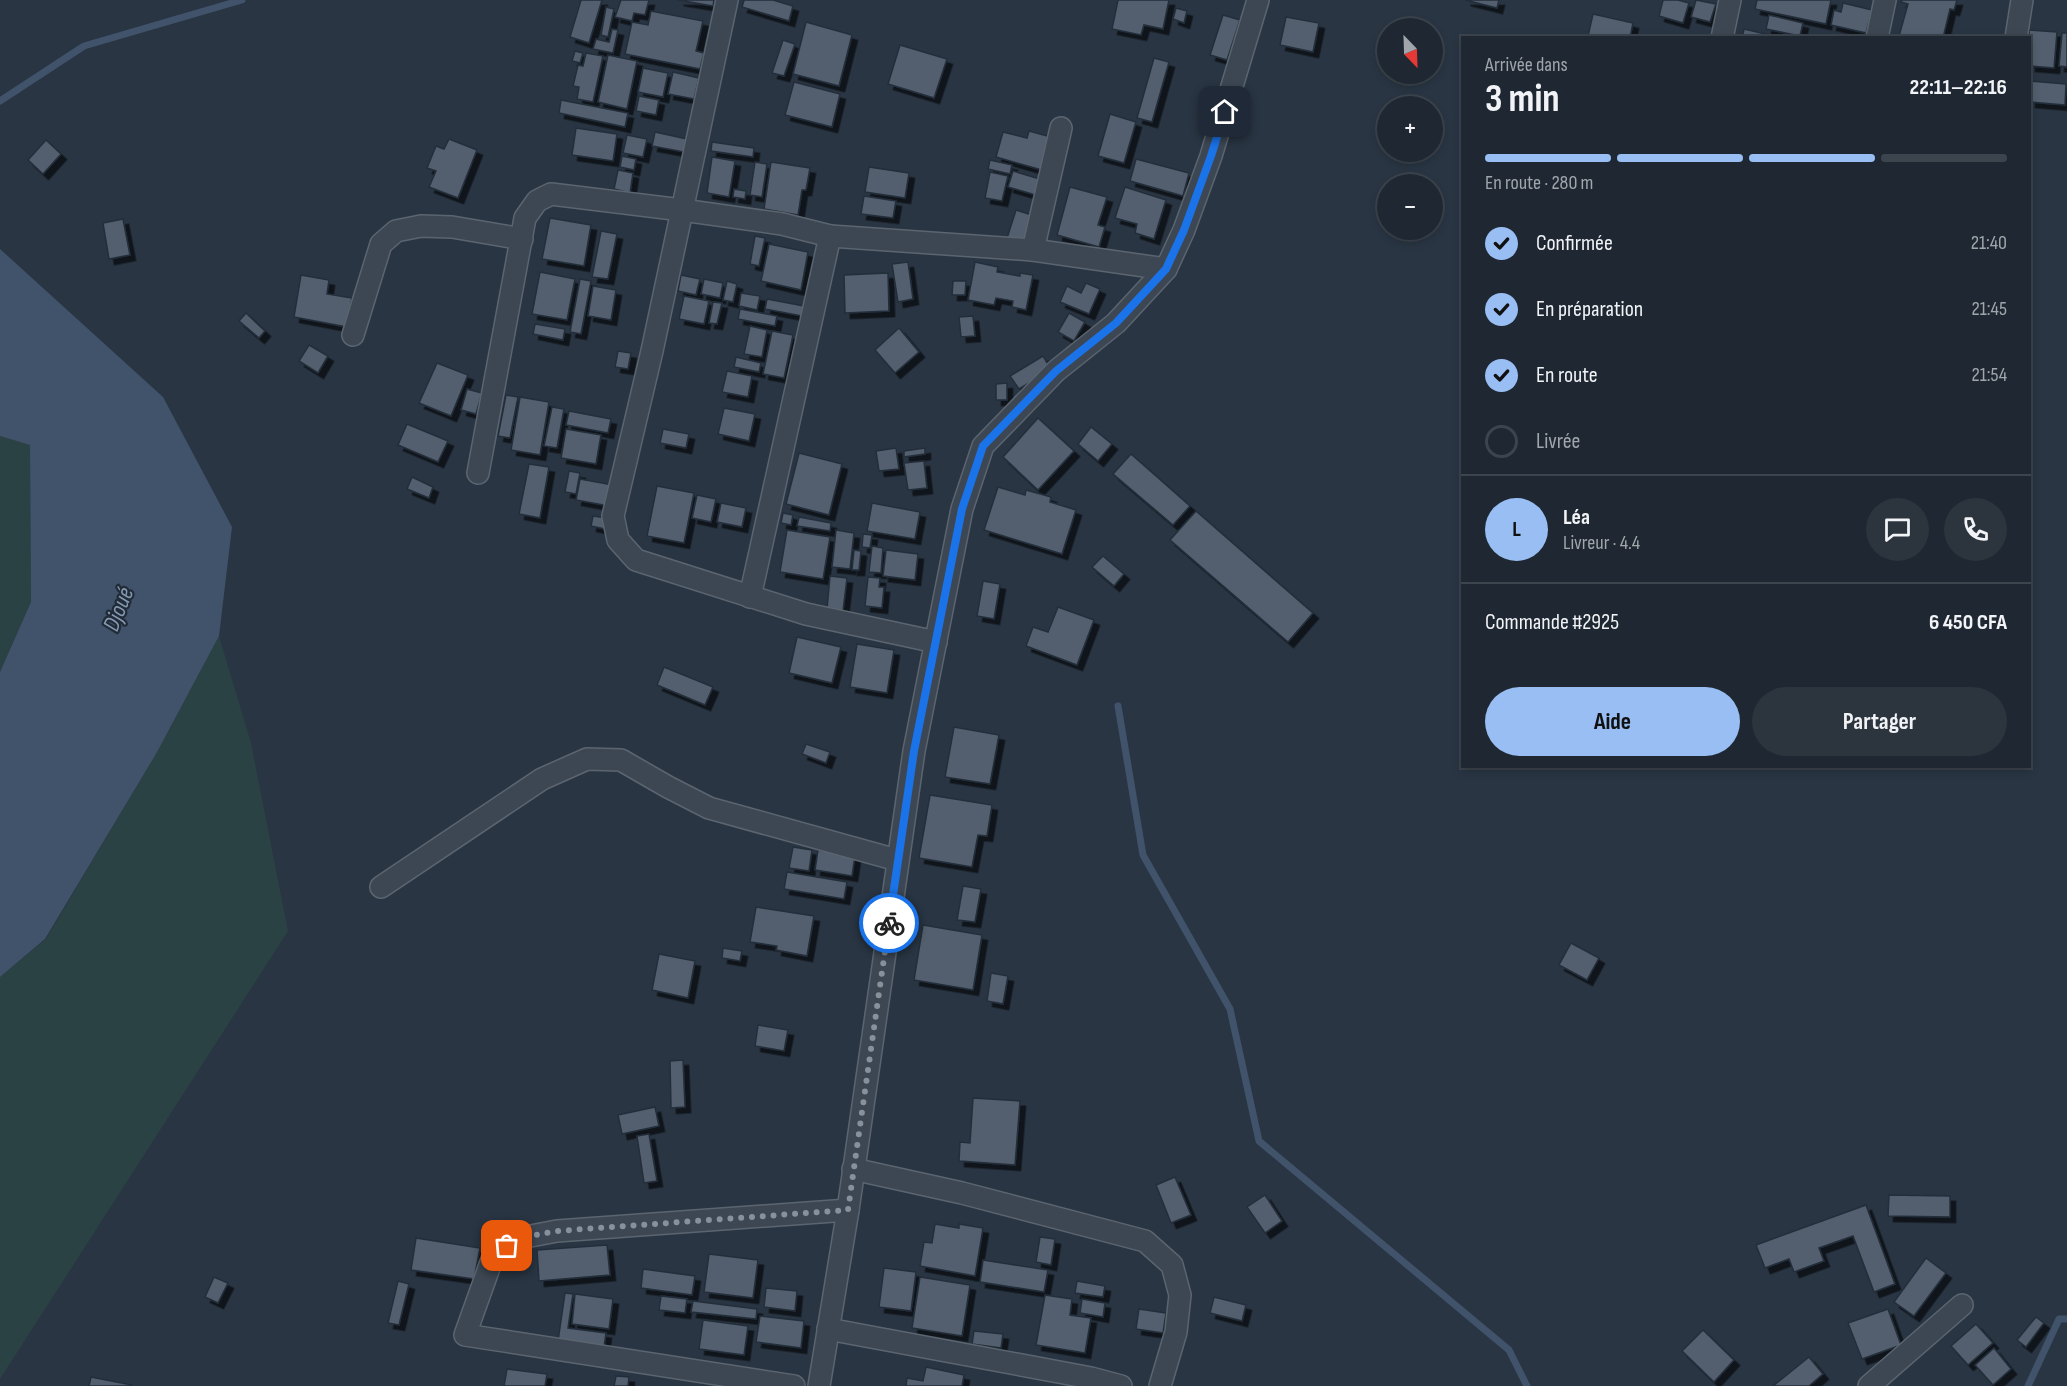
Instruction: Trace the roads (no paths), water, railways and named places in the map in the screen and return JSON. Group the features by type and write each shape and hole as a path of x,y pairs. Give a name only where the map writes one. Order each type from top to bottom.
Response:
{"street":[{"path":"727,0 652,351 613,516 618,540 636,560 750,597 807,614 936,642"},
{"path":"819,1386 848,1210 914,751 962,509 983,446 1056,371 1116,323 1166,269 1184,230 1211,156 1258,0"},
{"path":"1722,36 1730,0"},
{"path":"1877,36 1885,0"},
{"path":"2016,36 2022,0"},
{"path":"1033,250 1061,128"},
{"path":"478,473 525,218 537,201 551,194 782,224 831,236 1033,250 1166,269"},
{"path":"353,335 381,244 396,231 421,225 452,227 522,239"},
{"path":"750,597 831,236"},
{"path":"381,887 542,779 587,759 621,760 709,808 897,860"},
{"path":"853,1169 962,1192 1145,1241 1172,1265 1180,1295 1176,1332 1160,1386"},
{"path":"794,1386 465,1335 494,1254 520,1238 557,1231 848,1210"},
{"path":"1869,1386 1962,1305"},
{"path":"828,1329 1121,1386"}],"water":[{"name":"Djoué","path":"0,249 163,397 232,527 219,636 156,754 45,939 0,977 0,672 31,602 30,445 0,436"}],"waterway":[{"path":"0,101 84,46 242,0"},
{"path":"1118,706 1143,855 1230,1009 1259,1141 1509,1350 1527,1386"},
{"path":"2028,1386 2059,1319 2067,1319"}]}
